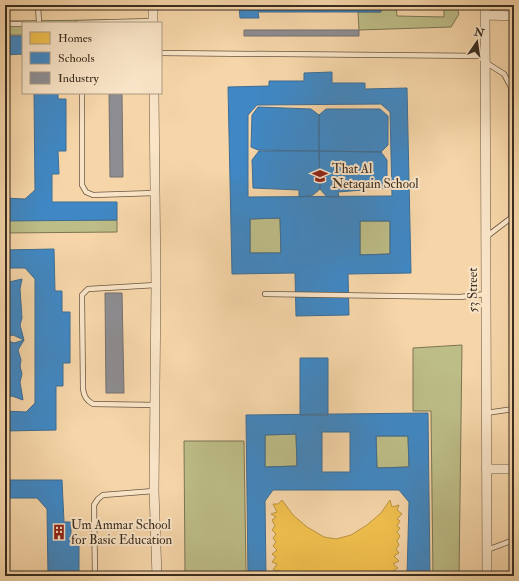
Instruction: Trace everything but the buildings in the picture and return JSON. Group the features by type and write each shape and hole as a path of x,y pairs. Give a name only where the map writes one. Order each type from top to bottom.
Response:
{"street":[{"path":"153,5 153,22"},
{"name":"53 Street","path":"485,5 487,576"},
{"path":"485,15 514,16"},
{"path":"154,94 156,406 154,491 157,576"},
{"path":"486,469 514,468"}],"lane":[{"path":"6,5 5,24 22,24"},
{"path":"38,5 39,22"},
{"path":"162,53 485,59 504,74 511,87 513,409 486,413"},
{"path":"82,94 82,185 86,192 92,195 155,193"},
{"path":"486,237 511,218"},
{"path":"156,285 88,289 82,295 83,389 87,400 93,404 156,406"},
{"path":"265,294 460,297 486,294"},
{"path":"95,576 94,505 98,499 103,495 154,491"},
{"path":"486,550 511,541 514,538"}],"green space":[{"path":"381,5 396,5 397,16 444,17 444,5 456,5 459,14 451,27 359,30 358,12 381,12"},
{"path":"107,20 107,22 22,22 22,35 5,35 5,21"},
{"path":"280,218 281,253 250,253 250,219"},
{"path":"5,220 117,220 117,232 5,233"},
{"path":"360,221 390,221 390,254 360,255"},
{"path":"462,345 459,576 433,576 431,411 413,411 413,348"},
{"path":"296,434 297,466 265,467 265,435"},
{"path":"376,436 408,436 409,467 377,468"},
{"path":"184,441 244,441 246,572 185,572"}],"place":[{"name":"That Al Netaqain School","path":"320,176"},
{"name":"Um Ammar School for Basic Education","path":"59,532"}]}
